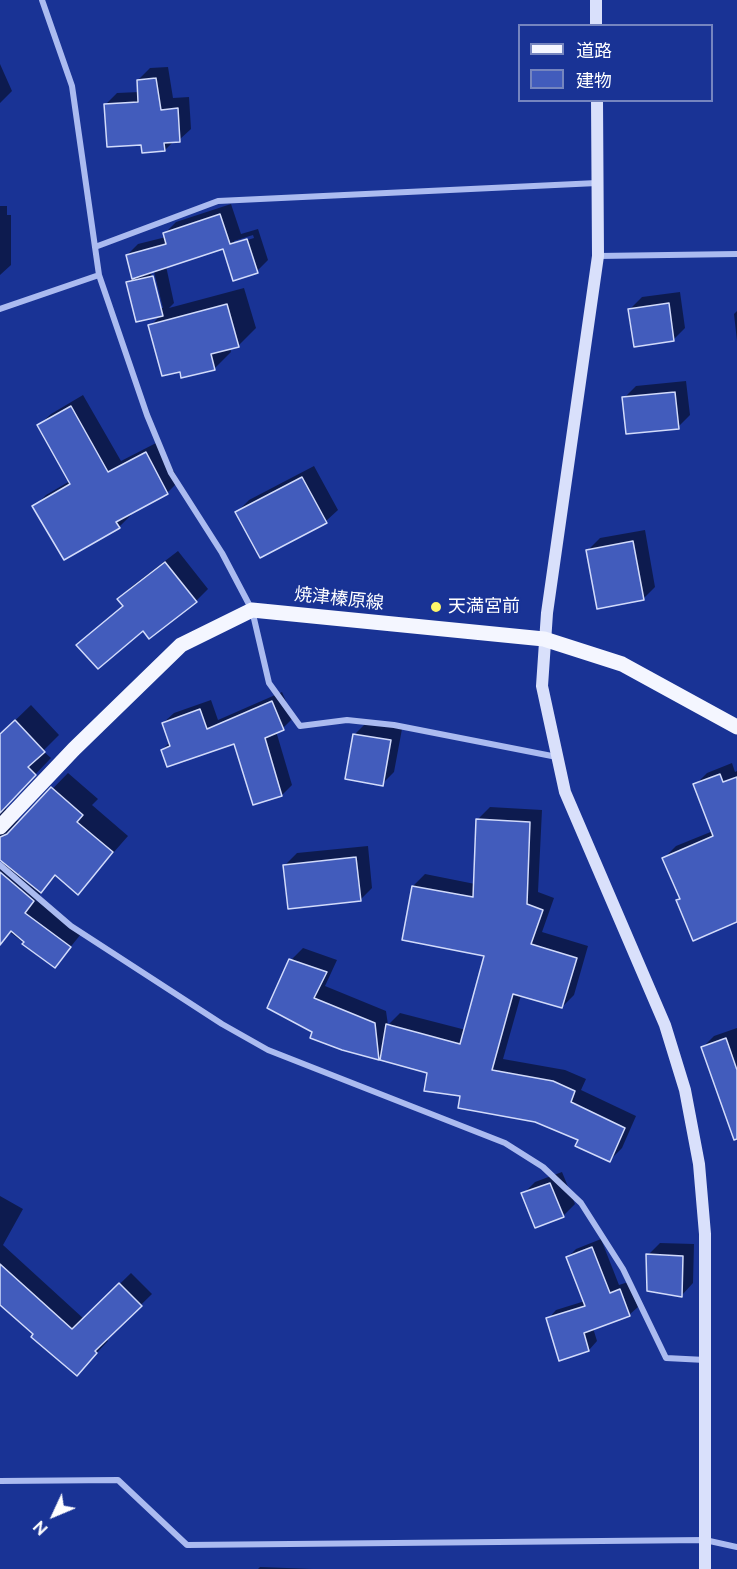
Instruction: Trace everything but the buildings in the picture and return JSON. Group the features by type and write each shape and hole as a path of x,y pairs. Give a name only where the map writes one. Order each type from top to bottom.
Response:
{"main road":[{"name":"焼津榛原線","path":"252,610 544,639 622,664 737,727"},
{"path":"0,827 74,749 182,645 252,610"}],"street":[{"path":"42,0 72,86 99,275 147,415 171,473 222,553 252,610 269,683 300,726 347,720 394,725 558,757"},
{"path":"596,0 597,24"},
{"path":"597,102 598,256 544,639 542,686 565,792 665,1025 685,1090 699,1164 705,1234 705,1569"},
{"path":"95,247 218,201 598,183"},
{"path":"598,256 737,254"},
{"path":"0,309 99,275"},
{"path":"0,865 71,926 222,1024 268,1050 505,1143 543,1167 581,1203 623,1269 666,1358 705,1360"},
{"path":"0,1481 118,1480 187,1545 705,1540 737,1547"}],"place":[{"name":"天満宮前","path":"436,607"}]}
